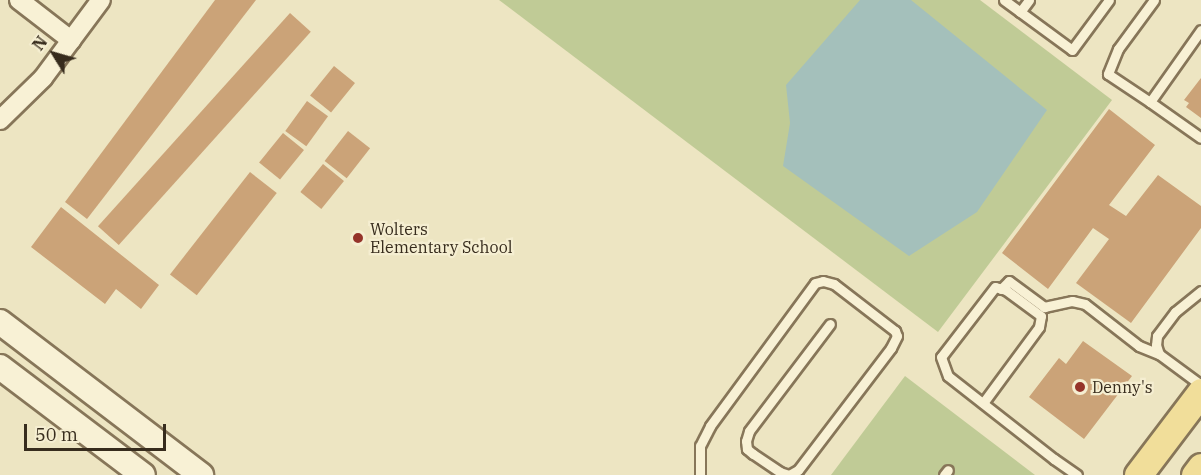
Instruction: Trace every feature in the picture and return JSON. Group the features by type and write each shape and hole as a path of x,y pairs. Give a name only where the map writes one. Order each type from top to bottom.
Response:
{"main road":[{"path":"0,322 201,475"},
{"path":"0,367 142,475"},
{"path":"1138,475 1201,392"}],"street":[{"path":"19,0 71,40"},
{"path":"0,120 26,97 101,0"}],"lane":[{"path":"1004,0 1072,50 1108,0"},
{"path":"1020,12 1029,0"},
{"path":"1154,0 1118,49 1108,74 1201,138"},
{"path":"1150,102 1201,30"},
{"path":"700,475 700,446 710,426 812,286 823,281 834,285 896,331 897,336 891,348 798,470 789,475 780,472 747,449 746,441 749,431 830,324"},
{"path":"1001,289 1010,281 1044,307 1072,301 1085,304 1139,346 1159,354 1201,385"},
{"path":"983,403 1039,327 1041,316 995,287 940,357 948,376 983,403 1077,475"},
{"path":"1159,354 1156,345 1157,336 1175,312 1201,291"}],"green space":[{"path":"499,0 980,0 1112,100 938,332"},
{"path":"905,376 1035,475 831,475"}],"water":[{"path":"860,0 911,0 1047,110 977,212 909,256 783,166 790,123 786,85"}],"building":[{"path":"215,0 256,0 87,219 65,202"},
{"path":"290,13 311,32 119,245 98,226"},
{"path":"334,66 355,83 331,113 310,96"},
{"path":"1201,78 1201,118 1186,107 1189,103 1184,100"},
{"path":"307,101 328,116 306,146 285,131"},
{"path":"1109,109 1155,145 1109,205 1126,216 1158,175 1201,206 1201,228 1131,323 1076,283 1109,239 1093,228 1048,289 1002,253"},
{"path":"348,131 370,148 347,178 325,161"},
{"path":"283,133 304,150 280,180 259,163"},
{"path":"323,164 344,181 321,209 300,192"},
{"path":"250,172 277,193 197,295 170,274"},
{"path":"61,207 159,285 141,309 116,289 105,304 31,247"},
{"name":"Denny's","path":"1083,341 1132,376 1084,439 1029,397 1059,358 1066,364"}],"place":[{"name":"Wolters Elementary School","path":"358,238"},
{"name":"Denny's","path":"1080,387"}]}
